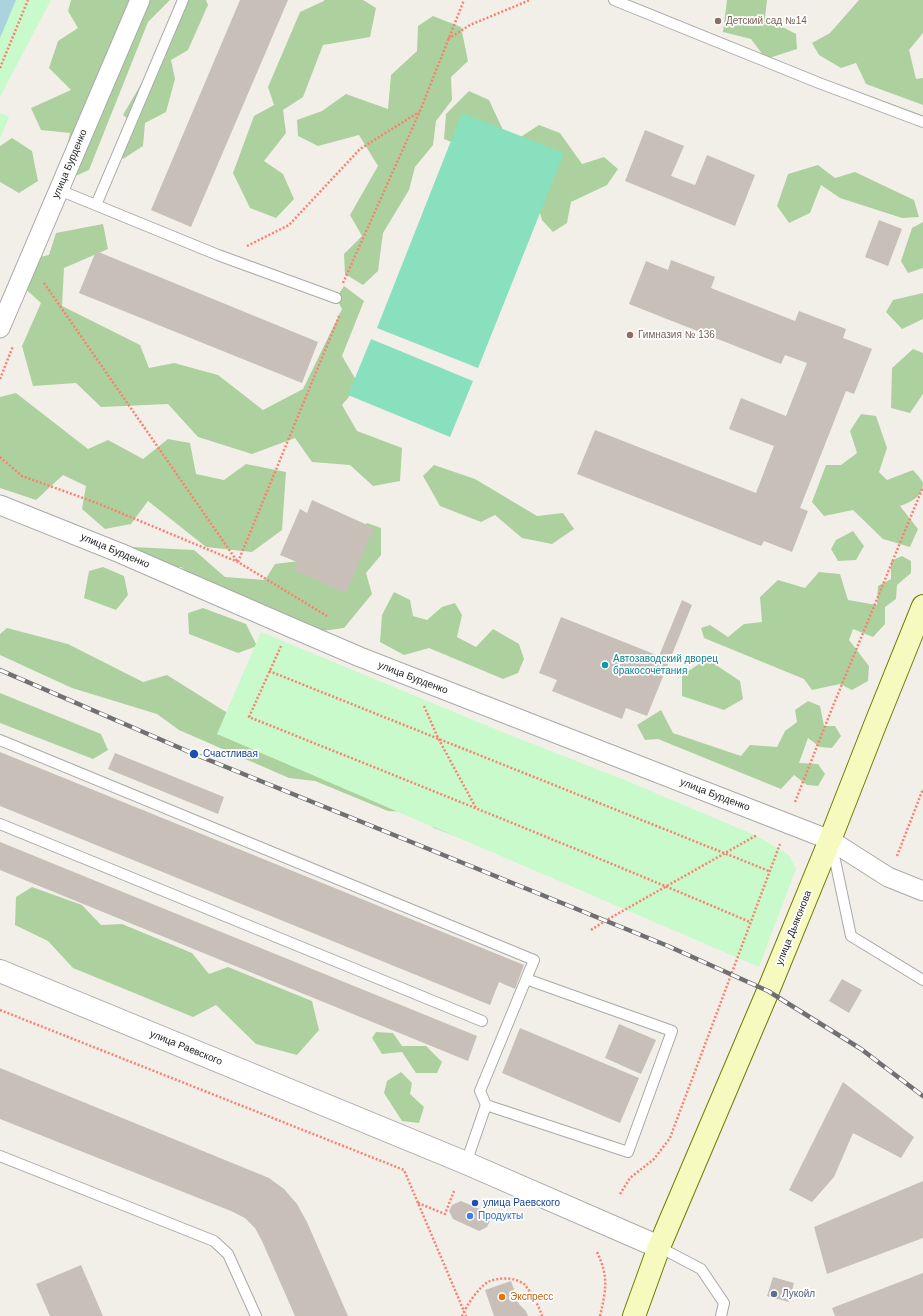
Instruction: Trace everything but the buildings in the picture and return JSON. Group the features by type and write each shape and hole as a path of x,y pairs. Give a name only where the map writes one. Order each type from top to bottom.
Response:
{"main road":[{"name":"улица Дьяконова","path":"634,1316 659,1248 768,991 923,606"}],"street":[{"name":"улица Бурденко","path":"0,328 140,0"},
{"name":"улица Бурденко","path":"0,505 120,553 290,628 410,677 791,816 888,877 923,891"},
{"name":"улица Раевского","path":"0,971 466,1163 659,1248"}],"lane":[{"path":"96,205 183,0"},
{"path":"614,0 819,83 923,122"},
{"path":"59,190 218,255 336,298"},
{"path":"0,740 534,960 480,1091 486,1105 466,1163"},
{"path":"0,824 482,1021"},
{"path":"830,840 852,936 923,980"},
{"path":"486,1105 628,1152 672,1031 526,979"},
{"path":"0,1156 214,1241 228,1254 256,1316"},
{"path":"659,1248 701,1269 724,1303 721,1316"}],"path":[{"path":"0,68 28,0"},
{"path":"238,562 343,309 336,298 420,111 464,0"},
{"path":"448,40 470,25 530,0"},
{"path":"218,255 247,246 289,225 360,148 420,111"},
{"path":"40,276 238,562"},
{"path":"0,457 22,476 97,503 238,562 332,620"},
{"path":"620,1194 630,1178 654,1159 670,1138 769,870 833,706 923,487"},
{"path":"290,628 249,717 667,886 750,922"},
{"path":"269,671 769,870"},
{"path":"410,677 438,738 476,808"},
{"path":"888,877 923,789"},
{"path":"591,930 604,921 791,816"},
{"path":"0,1010 404,1170 466,1316"},
{"path":"417,1203 445,1214 454,1191"},
{"path":"597,1252 606,1279 604,1300 600,1316"},
{"path":"462,1316 476,1294 488,1282 497,1279 511,1278 524,1284 540,1307 542,1316"}],"green space":[{"path":"0,0 51,0 0,97"},
{"path":"71,0 170,0 148,22 89,170 73,177 63,166 70,133 41,130 31,108 71,90 49,68 58,41 78,28 68,11"},
{"path":"182,0 206,0 208,5 188,50 171,60 175,79 166,112 145,123 143,146 123,159 116,145 135,125 123,115 148,72 166,57 161,42"},
{"path":"324,0 363,0 376,8 370,37 323,45 303,97 283,110 286,133 264,161 283,174 294,199 276,218 250,208 233,173 254,116 274,105 268,87 300,12"},
{"path":"727,0 767,0 765,18 796,34 797,49 766,59 751,39 723,32"},
{"path":"859,0 923,0 923,33 909,50 916,79 923,78 923,105 866,84 856,63 841,68 819,55 812,43 830,33"},
{"path":"433,16 461,27 468,61 451,77 452,100 436,121 433,145 415,167 409,190 383,233 378,271 363,285 345,274 344,254 362,236 350,215 378,166 359,135 318,146 298,136 297,120 322,111 346,94 388,109 391,75 417,51 418,26"},
{"path":"469,91 489,100 503,130 519,138 539,125 560,133 582,164 604,157 618,169 607,185 571,202 567,223 553,232 542,220 532,187 466,148 444,139 446,114"},
{"path":"0,113 9,117 0,139"},
{"path":"462,113 564,153 478,368 377,328"},
{"path":"12,138 32,151 38,181 19,193 0,182 0,146"},
{"path":"818,165 835,178 855,172 914,200 919,217 902,218 840,198 821,185 810,213 789,223 777,206 788,174"},
{"path":"923,222 923,268 908,273 901,261 912,228"},
{"path":"103,224 108,249 64,268 62,306 140,345 149,368 174,363 218,375 263,410 303,389 342,309 336,298 344,286 364,301 342,356 359,385 342,405 357,431 402,448 400,481 373,486 350,465 312,462 295,438 252,454 198,437 168,404 101,407 76,383 33,386 22,346 41,303 20,284 30,259 49,255 56,233"},
{"path":"923,293 923,319 902,329 886,312 893,300"},
{"path":"371,339 473,381 450,437 348,395"},
{"path":"913,349 923,353 923,394 910,413 891,408 892,368"},
{"path":"16,393 88,449 108,440 143,459 168,439 190,443 196,474 224,480 246,464 286,472 282,530 252,552 206,547 148,501 131,524 105,529 82,509 86,486 63,475 36,500 0,488 0,397"},
{"path":"861,414 876,416 887,448 879,472 887,480 913,470 923,483 921,492 915,499 900,506 918,529 910,547 883,539 853,510 824,516 812,502 826,465 841,465 857,453 850,431"},
{"path":"434,465 475,479 537,516 563,513 574,529 552,544 522,538 495,515 481,522 440,506 423,476"},
{"path":"367,523 381,528 381,555 366,573 372,594 344,628 314,632 223,600 181,567 146,567 125,555 133,547 194,550 225,577 265,580 275,564 299,561 349,537"},
{"path":"853,531 864,546 856,560 838,561 831,549 836,540"},
{"path":"902,556 911,561 911,573 897,585 896,599 885,607 885,624 873,637 853,629 849,640 869,666 868,681 852,690 840,684 812,690 804,679 704,638 701,628 710,625 728,637 744,624 762,622 760,597 778,580 805,588 819,572 840,574 848,600 877,605 878,586 891,579 891,561"},
{"path":"103,567 124,576 128,595 116,610 84,598 89,571"},
{"path":"394,592 410,600 413,616 427,620 442,607 455,603 462,615 457,637 476,647 493,629 519,644 524,659 518,673 503,679 429,648 404,655 380,642 382,615"},
{"path":"203,608 246,624 257,646 238,653 189,634 188,613"},
{"path":"7,628 68,644 143,682 167,675 234,717 622,900 434,828 412,812 388,811 315,781 289,778 179,730 157,714 72,688 0,655 0,634"},
{"path":"261,632 500,731 627,781 757,836 789,855 796,869 759,967 217,734"},
{"path":"707,659 740,681 743,699 724,710 682,696 682,675"},
{"path":"0,693 101,734 108,750 93,759 0,723"},
{"path":"808,701 820,706 824,726 835,726 841,736 832,748 820,747 808,738 799,763 818,764 825,774 818,786 807,785 794,775 781,789 658,739 645,740 637,725 661,710 673,733 741,756 750,745 777,747 785,731 797,722 795,710"},
{"path":"32,887 82,905 101,925 122,924 192,953 209,974 228,967 312,1001 319,1030 297,1055 256,1044 216,1005 193,1017 73,968 48,941 15,925 16,897"},
{"path":"376,1032 393,1033 402,1046 426,1046 442,1062 437,1073 416,1073 402,1052 382,1054 372,1038"},
{"path":"401,1072 412,1083 410,1094 424,1107 419,1123 402,1121 384,1093 387,1081"}],"water":[{"path":"0,0 16,0 0,38"}],"railway":[{"path":"0,670 194,754 668,946 768,991 861,1049 923,1096"}],"place":[{"name":"Детский сад №14","path":"718,21"},
{"name":"Гимназия № 136","path":"630,335"},
{"name":"Автозаводский дворец бракосочетания","path":"605,665"},
{"name":"Счастливая","path":"194,754"},
{"name":"улица Раевского","path":"475,1203"},
{"name":"Продукты","path":"470,1216"},
{"name":"Лукойл","path":"774,1294"},
{"name":"Экспресс","path":"502,1297"}]}
